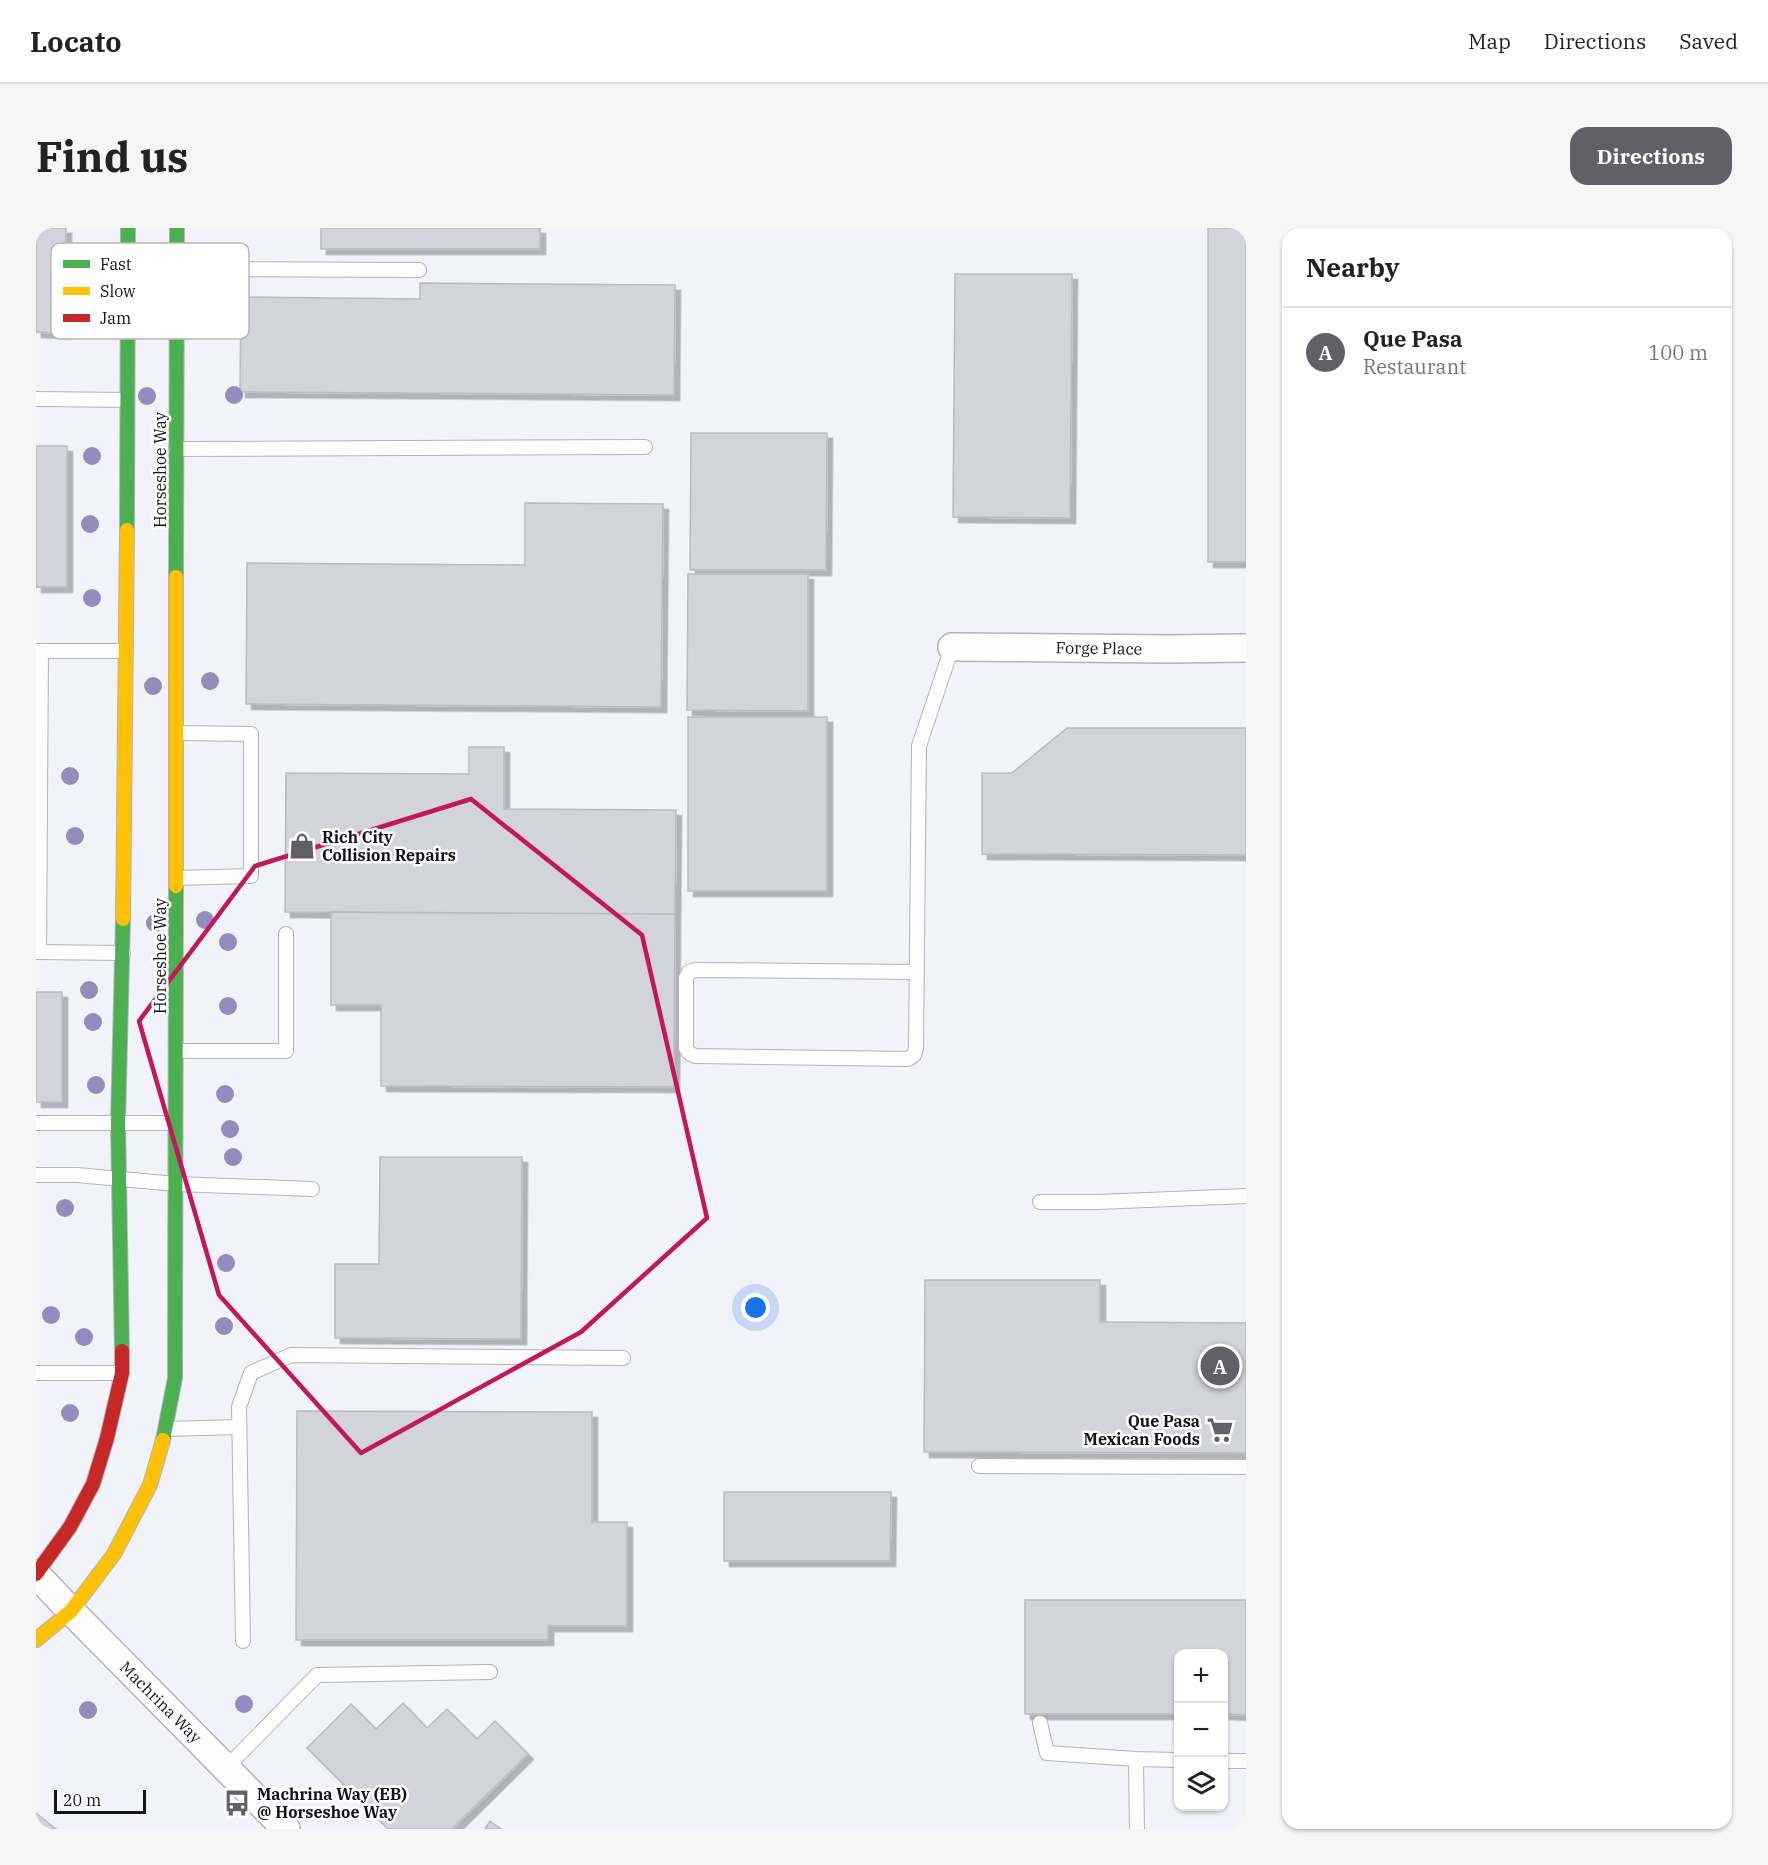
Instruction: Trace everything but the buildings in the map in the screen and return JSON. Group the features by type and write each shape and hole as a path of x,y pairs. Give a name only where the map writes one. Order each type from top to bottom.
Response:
{"street":[{"name":"Horseshoe Way","path":"128,228 128,243"},
{"name":"Horseshoe Way","path":"36,1574 70,1527 93,1484 107,1438 122,1373 118,1123 123,953 127,339"},
{"name":"Horseshoe Way","path":"36,1640 71,1611 114,1554 150,1485 166,1429 175,1378 177,339"},
{"name":"Forge Place","path":"952,647 1246,648"},
{"name":"Machrina Way","path":"36,1574 286,1829"}],"lane":[{"path":"249,269 419,270"},
{"path":"36,399 127,400"},
{"path":"176,449 645,447"},
{"path":"917,972 695,970 689,972 686,978 686,1047 689,1053 695,1056 908,1059 914,1055 916,1047 917,972 919,746 952,647"},
{"path":"123,953 38,952 39,651 126,651"},
{"path":"177,733 251,734 251,876 177,878"},
{"path":"177,1051 285,1051 286,934"},
{"path":"36,1123 176,1123"},
{"path":"36,1175 77,1175 176,1184 312,1189"},
{"path":"1040,1202 1246,1196"},
{"path":"243,1641 239,1407 251,1373 291,1355 623,1358"},
{"path":"36,1373 122,1373"},
{"path":"166,1429 239,1427"},
{"path":"979,1466 1246,1467"},
{"path":"226,1768 317,1675 490,1672"},
{"path":"1040,1723 1047,1753 1174,1760"},
{"path":"1136,1759 1137,1829"},
{"path":"1228,1761 1246,1761"}],"highlighted area":[{"path":"471,799 642,935 707,1218 581,1332 361,1453 219,1295 139,1021 255,866"}],"traffic: fast":[{"path":"128,228 128,243"},
{"path":"177,228 177,243"},
{"path":"127,530 128,339"},
{"path":"176,577 177,339"},
{"path":"163,1440 175,1378 176,886"},
{"path":"122,1351 118,1123 123,919"}],"traffic: slow":[{"path":"123,919 127,530"},
{"path":"176,577 176,886"},
{"path":"36,1640 71,1611 114,1554 150,1485 163,1440"}],"traffic: jam":[{"path":"36,1574 70,1527 93,1484 107,1438 122,1373 122,1351"}],"place":[{"name":"Rich City Collision Repairs","path":"302,846"},
{"name":"Que Pasa","path":"1220,1366"},
{"name":"Que Pasa Mexican Foods","path":"1220,1430"},
{"name":"Machrina Way (EB) @ Horseshoe Way","path":"237,1803"}]}
